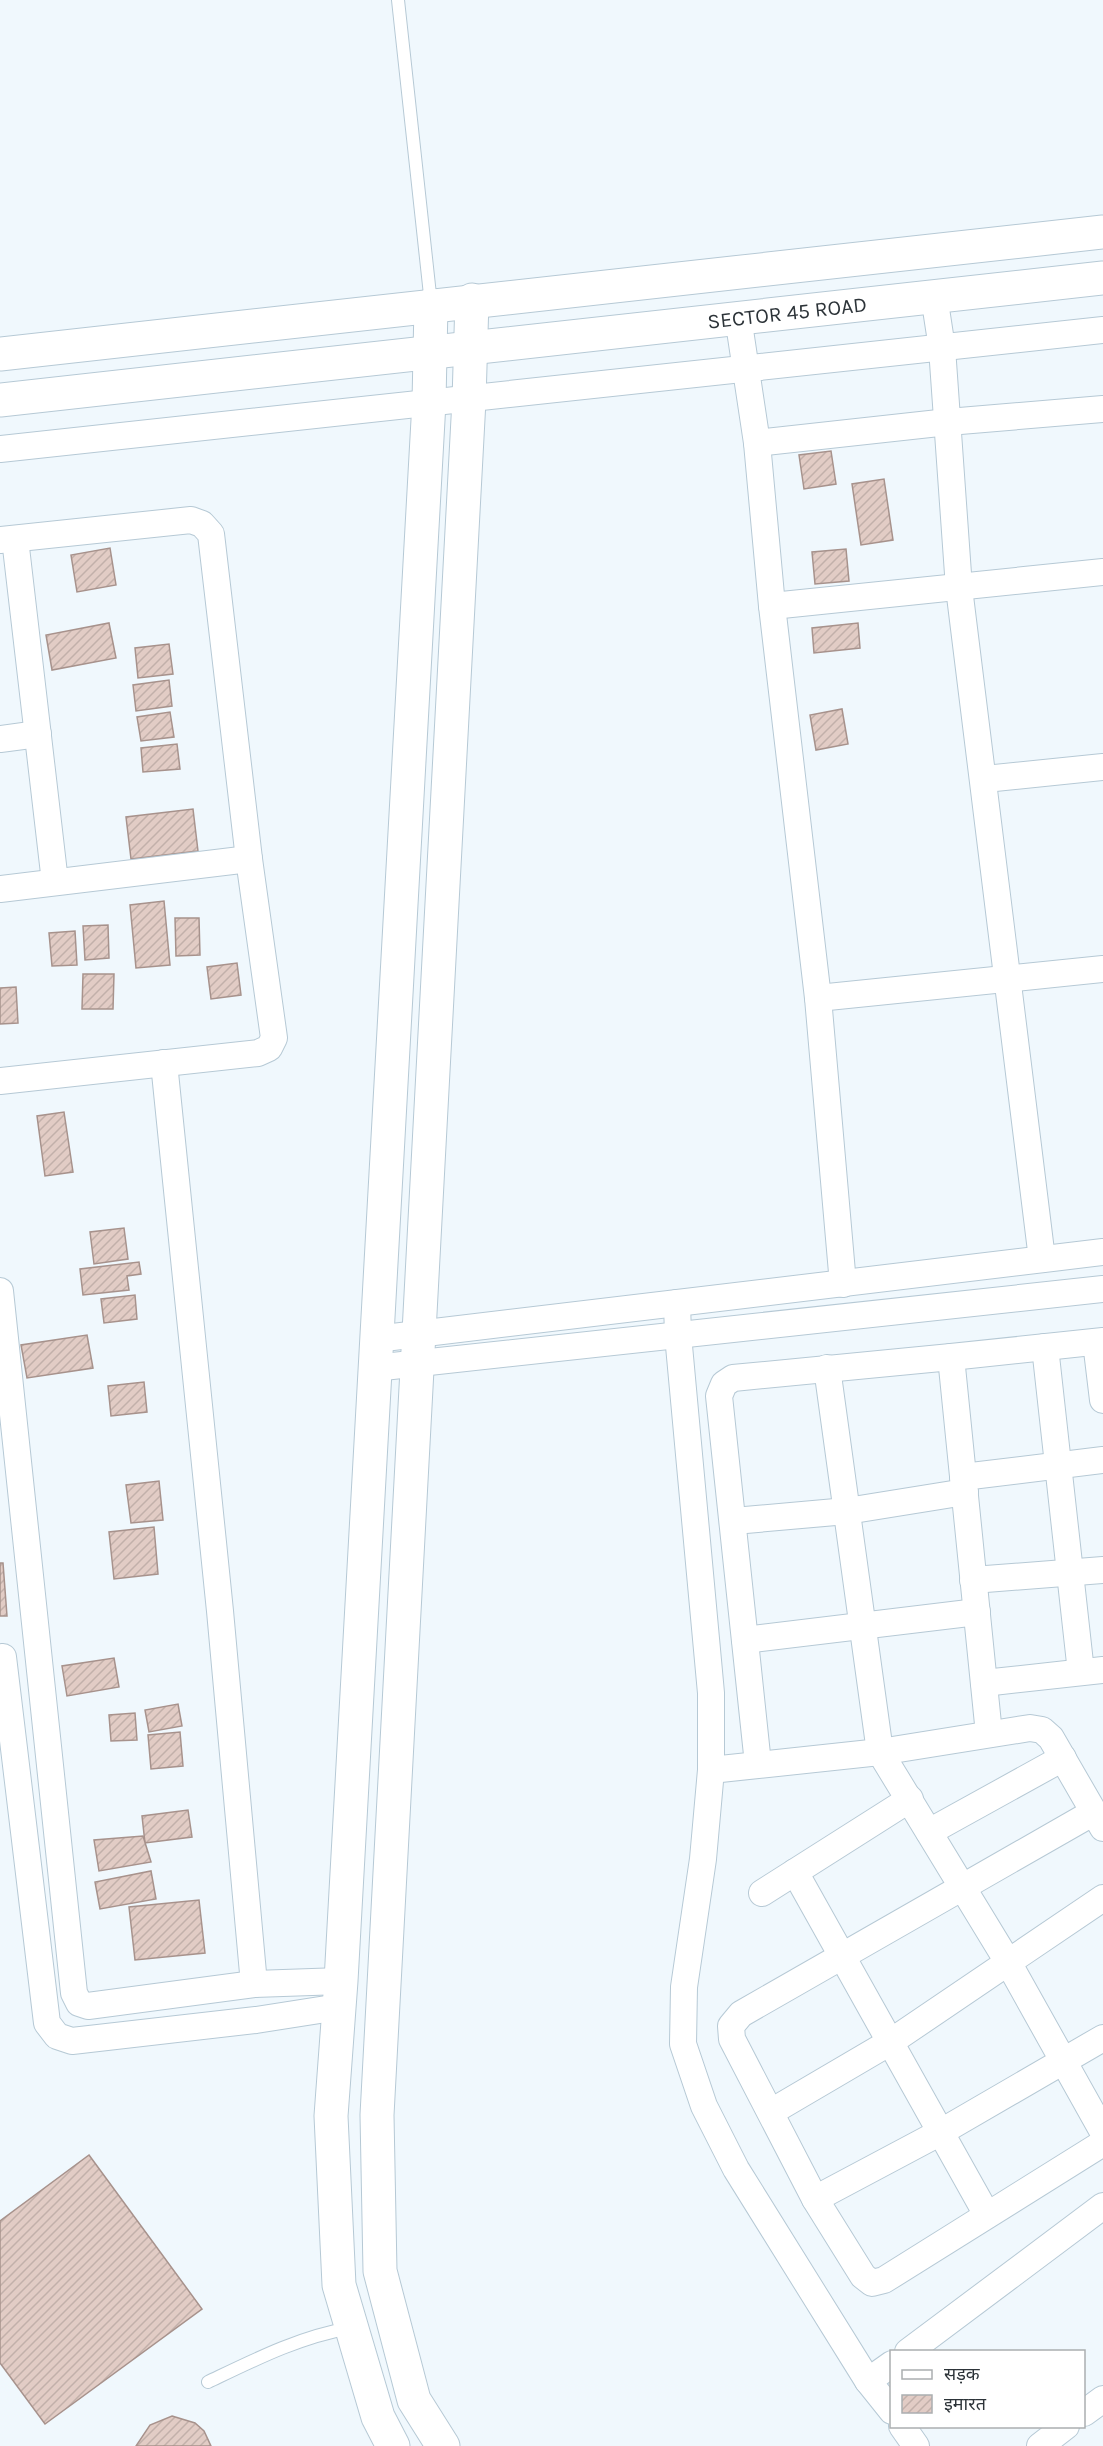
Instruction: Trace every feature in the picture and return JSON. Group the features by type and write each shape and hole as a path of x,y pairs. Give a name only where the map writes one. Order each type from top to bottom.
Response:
{"street":[{"path":"0,354 1103,232"},
{"name":"SECTOR 45 ROAD","path":"0,400 1103,278"},
{"path":"934,296 942,348 959,588 985,779 1042,1259"},
{"path":"443,2446 414,2400 380,2271 376,2115 472,346 472,300"},
{"path":"393,2446 378,2417 339,2285 332,2116 429,402 431,305"},
{"path":"738,317 757,442 772,606 818,998 843,1284"},
{"path":"0,449 1103,330"},
{"path":"757,442 1103,409"},
{"path":"0,1081 258,1053 269,1048 274,1038 249,859 211,534 202,524 190,520 7,540 38,734 55,882"},
{"path":"772,606 1103,572"},
{"path":"0,739 38,734"},
{"path":"985,779 1103,767"},
{"path":"0,889 249,859"},
{"path":"818,998 1103,969"},
{"path":"164,1063 220,1611 254,1984"},
{"path":"375,1354 418,1349 678,1303 1103,1252"},
{"path":"418,1349 678,1335 1103,1288"},
{"path":"0,1291 10,1482 38,1652 74,1993 79,2003 88,2006 254,1984 340,1994"},
{"path":"678,1303 678,1335 711,1693 711,1770 703,1859 684,1987 683,2044 704,2106 736,2169 868,2381 890,2410"},
{"path":"758,1764 719,1396 723,1384 733,1378 1099,1342 1103,1400"},
{"path":"984,1683 1092,1671 1068,1572 1045,1347"},
{"path":"951,1357 989,1734"},
{"path":"827,1368 880,1752 1008,1962 1103,2132"},
{"path":"734,1521 847,1511 964,1484 1057,1466 1103,1460"},
{"path":"974,1580 1103,1570"},
{"path":"745,1640 977,1612"},
{"path":"38,1652 2,1657 4,1691 47,2023 57,2036 72,2041 256,2020 340,1994"},
{"path":"4,1691 42,1687"},
{"path":"711,1770 880,1752 1030,1728 1042,1730 1063,1758 1098,1820 962,1889 842,1955 741,2014 731,2026 732,2039 815,2199 862,2276 872,2283 884,2280 1103,2143"},
{"path":"929,1832 1063,1758"},
{"path":"762,1893 910,1798"},
{"path":"795,1872 892,2041 987,2215"},
{"path":"771,2112 892,2041 1103,1898"},
{"path":"57,2036 79,2003"},
{"path":"815,2199 941,2132 1064,2063 1103,2038"},
{"path":"911,2350 1103,2206"},
{"path":"868,2381 890,2365"},
{"path":"1085,2412 1103,2399"},
{"path":"903,2428 916,2446"},
{"path":"1040,2446 1065,2428"}],"lane":[{"path":"398,0 431,305"},
{"path":"208,2382 281,2347 324,2333 352,2328"}],"building":[{"path":"831,451 836,484 804,489 799,455"},
{"path":"884,479 893,540 861,545 852,484"},
{"path":"110,548 116,585 77,592 71,555"},
{"path":"846,549 849,581 815,584 812,552"},
{"path":"109,623 116,658 52,670 46,635"},
{"path":"858,623 860,648 814,653 812,628"},
{"path":"169,644 173,674 138,678 135,648"},
{"path":"169,680 172,706 136,711 133,685"},
{"path":"842,709 848,744 816,750 810,715"},
{"path":"170,712 174,737 141,741 137,717"},
{"path":"177,744 180,769 143,772 141,748"},
{"path":"193,809 198,851 131,859 126,817"},
{"path":"164,901 170,965 136,968 130,905"},
{"path":"175,918 199,918 200,955 176,956"},
{"path":"108,925 109,958 85,960 83,926"},
{"path":"75,931 77,965 52,966 49,933"},
{"path":"237,963 241,995 211,999 207,967"},
{"path":"83,974 114,974 113,1009 82,1009"},
{"path":"16,987 18,1023 0,1024 0,988"},
{"path":"64,1112 73,1172 45,1176 37,1116"},
{"path":"124,1228 128,1259 94,1264 90,1232"},
{"path":"139,1262 141,1274 127,1276 129,1290 83,1295 80,1269"},
{"path":"135,1295 137,1319 104,1323 101,1299"},
{"path":"87,1335 93,1368 27,1378 21,1345"},
{"path":"144,1382 147,1412 111,1416 108,1386"},
{"path":"159,1481 163,1520 131,1523 126,1485"},
{"path":"154,1527 158,1574 114,1579 109,1532"},
{"path":"0,1563 3,1563 7,1616 0,1616"},
{"path":"114,1658 119,1687 67,1696 62,1666"},
{"path":"178,1704 182,1726 149,1732 145,1710"},
{"path":"135,1713 137,1740 111,1741 109,1715"},
{"path":"180,1732 183,1766 151,1769 148,1735"},
{"path":"188,1810 192,1837 145,1843 142,1816"},
{"path":"143,1836 151,1862 99,1871 94,1840"},
{"path":"151,1871 156,1899 100,1909 95,1882"},
{"path":"199,1900 205,1953 135,1960 129,1907"},
{"path":"89,2155 202,2309 45,2424 0,2363 0,2221"},
{"path":"172,2416 195,2423 204,2431 211,2446 136,2446 150,2425"}]}
